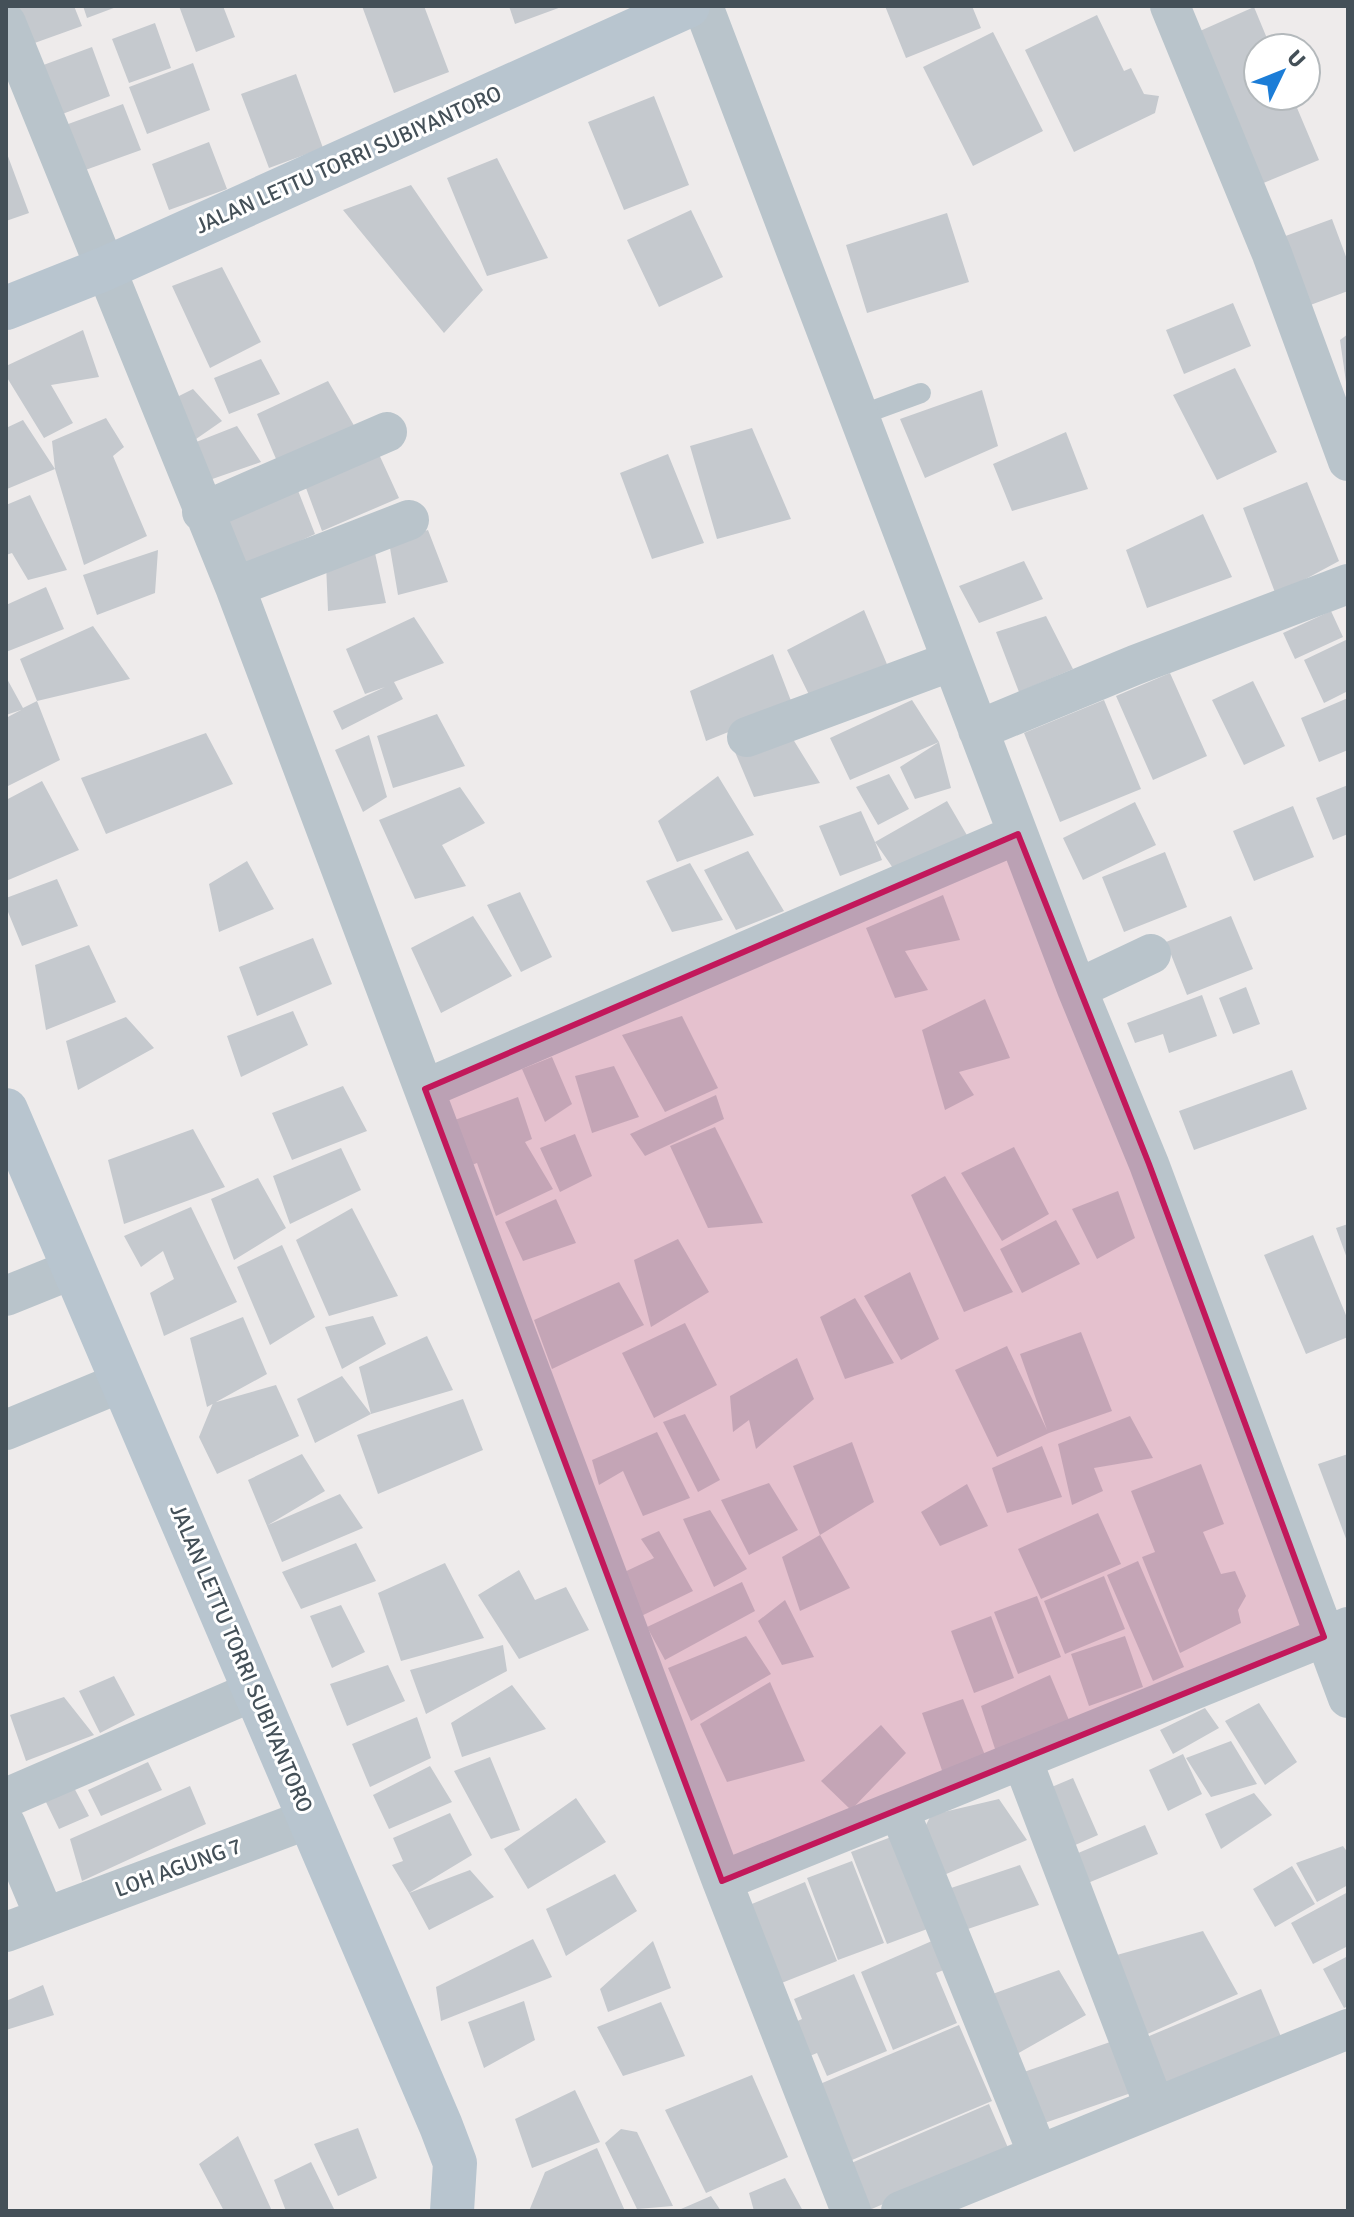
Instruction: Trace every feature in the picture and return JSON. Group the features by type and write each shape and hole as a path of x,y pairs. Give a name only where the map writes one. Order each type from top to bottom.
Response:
{"main road":[{"name":"JALAN LETTU TORRI SUBIYANTORO","path":"6,308 104,269 688,6"},
{"name":"JALAN LETTU TORRI SUBIYANTORO","path":"6,1110 446,2138 455,2163 452,2211"}],"street":[{"path":"703,6 1077,989 1336,1632 1348,1698"},
{"path":"1170,6 1272,254 1348,461"},
{"path":"6,23 235,587 722,1881 851,2211"},
{"path":"202,512 387,432"},
{"path":"235,587 409,520"},
{"path":"978,730 1135,665 1348,584"},
{"path":"747,737 952,661"},
{"path":"425,1089 1018,834"},
{"path":"1077,989 1151,954"},
{"path":"6,1296 73,1269"},
{"path":"6,1430 122,1382"},
{"path":"722,1881 1023,1762 1336,1632"},
{"path":"6,1798 256,1690"},
{"path":"1023,1762 1154,2105"},
{"path":"899,1810 1038,2154"},
{"name":"LOH AGUNG 7","path":"6,1932 44,1915 311,1818"},
{"path":"6,1825 44,1915"},
{"path":"901,2211 1154,2105 1348,2029"}],"lane":[{"path":"858,416 921,393"}],"highlighted area":[{"path":"1018,834 1149,1164 1324,1637 722,1881 425,1089"}],"building":[{"path":"15,6 74,6 82,26 29,45"},
{"path":"83,6 119,6 87,18"},
{"path":"179,6 223,6 235,37 196,52"},
{"path":"362,6 424,6 449,72 394,93"},
{"path":"509,6 564,6 515,24"},
{"path":"885,6 972,6 981,28 906,58"},
{"path":"1254,7 1264,32 1242,32 1242,112 1299,112 1319,160 1261,184 1200,31"},
{"path":"1097,15 1124,71 1131,68 1144,94 1159,96 1155,113 1074,152 1025,50"},
{"path":"155,23 171,68 129,83 112,39"},
{"path":"993,32 1043,131 973,166 923,67"},
{"path":"92,47 110,96 57,116 38,67"},
{"path":"193,63 210,110 147,134 129,87"},
{"path":"296,74 323,148 269,168 241,94"},
{"path":"654,96 689,185 624,210 588,122"},
{"path":"123,104 141,150 77,173 60,127"},
{"path":"209,142 227,189 169,210 152,164"},
{"path":"6,151 29,213 6,221"},
{"path":"497,158 548,258 487,276 447,178"},
{"path":"411,185 483,290 444,333 343,210"},
{"path":"691,210 723,277 659,307 627,240"},
{"path":"947,213 969,282 867,313 846,245"},
{"path":"1332,219 1348,262 1348,291 1305,307 1280,238"},
{"path":"222,267 261,342 210,368 172,286"},
{"path":"1233,303 1251,346 1184,374 1166,330"},
{"path":"83,330 99,377 51,385 73,423 44,438 6,376 6,366"},
{"path":"1348,334 1348,382 1346,382 1340,340"},
{"path":"261,359 280,394 229,414 214,378"},
{"path":"1235,368 1277,452 1217,480 1173,395"},
{"path":"328,381 359,434 279,466 257,414"},
{"path":"193,389 222,421 186,446 165,403"},
{"path":"982,390 998,446 925,478 900,419"},
{"path":"106,418 124,447 113,456 147,536 84,565 55,469 52,441"},
{"path":"23,420 55,469 7,489 6,428"},
{"path":"237,426 261,462 198,484 186,446"},
{"path":"752,428 791,519 717,539 690,446"},
{"path":"1066,432 1088,489 1012,511 993,464"},
{"path":"377,450 399,498 322,531 303,480"},
{"path":"668,454 704,543 652,559 620,473"},
{"path":"1307,482 1339,561 1276,595 1243,508"},
{"path":"297,488 315,534 238,570 221,520"},
{"path":"30,495 67,570 28,580 12,553 6,555 6,505"},
{"path":"1203,514 1232,577 1147,608 1126,550"},
{"path":"428,530 448,582 398,595 389,542"},
{"path":"158,550 155,593 97,615 83,575"},
{"path":"375,553 386,603 328,611 326,564"},
{"path":"1024,561 1043,599 979,623 959,586"},
{"path":"46,587 64,629 6,652 6,605"},
{"path":"864,610 889,669 817,711 787,650"},
{"path":"1331,611 1343,637 1295,659 1283,633"},
{"path":"1046,616 1073,669 1019,692 996,632"},
{"path":"414,617 444,663 394,682 403,699 342,730 333,711 385,687 365,694 346,649"},
{"path":"93,626 130,679 37,701 20,659"},
{"path":"1348,639 1348,691 1324,703 1304,660"},
{"path":"773,654 793,706 706,741 690,691"},
{"path":"1170,673 1207,756 1153,780 1116,696"},
{"path":"6,677 23,708 37,701 60,760 6,787 6,718 21,710 6,715"},
{"path":"1253,681 1285,746 1244,765 1212,700"},
{"path":"1348,698 1348,750 1319,762 1301,718"},
{"path":"912,700 939,742 850,780 830,738"},
{"path":"1104,700 1141,789 1060,822 1024,733"},
{"path":"437,714 465,766 393,788 377,736"},
{"path":"788,731 820,783 754,797 735,752"},
{"path":"206,733 233,784 106,834 81,778"},
{"path":"369,735 387,797 363,812 335,750"},
{"path":"939,742 951,788 915,799 900,767"},
{"path":"889,774 909,809 878,825 856,787"},
{"path":"718,776 754,835 677,862 658,821"},
{"path":"42,781 79,850 6,881 6,800"},
{"path":"1348,785 1348,834 1333,840 1316,798"},
{"path":"460,787 485,823 442,845 466,886 415,899 379,820"},
{"path":"947,801 968,837 895,871 875,842"},
{"path":"1135,802 1156,845 1083,880 1063,838"},
{"path":"1293,806 1314,857 1254,881 1233,831"},
{"path":"861,811 882,860 840,876 819,826"},
{"path":"748,851 784,911 736,930 704,870"},
{"path":"1165,852 1187,907 1124,932 1102,877"},
{"path":"247,861 274,909 219,932 209,884"},
{"path":"690,863 723,920 672,932 646,881"},
{"path":"57,879 78,926 22,946 6,907 6,898"},
{"path":"520,892 552,957 521,972 487,905"},
{"path":"943,895 960,940 905,951 928,990 895,998 866,928"},
{"path":"473,916 512,976 441,1013 411,948"},
{"path":"1231,916 1253,969 1187,995 1166,942"},
{"path":"313,938 332,984 257,1016 239,967"},
{"path":"89,945 116,1002 46,1030 35,965"},
{"path":"1246,987 1260,1024 1233,1034 1219,998"},
{"path":"1202,995 1217,1036 1169,1053 1163,1034 1135,1043 1127,1023"},
{"path":"985,999 1010,1058 959,1072 974,1095 945,1110 922,1030"},
{"path":"293,1011 308,1045 241,1077 227,1036"},
{"path":"682,1016 718,1088 665,1112 622,1035"},
{"path":"126,1017 154,1048 78,1090 66,1041"},
{"path":"552,1057 572,1104 545,1122 522,1069"},
{"path":"614,1066 639,1117 592,1133 575,1076"},
{"path":"1292,1070 1307,1109 1194,1150 1179,1111"},
{"path":"343,1086 367,1131 292,1160 272,1113"},
{"path":"716,1095 724,1119 645,1156 630,1134"},
{"path":"518,1097 532,1139 525,1142 553,1189 496,1216 477,1163 464,1168 452,1121"},
{"path":"715,1127 763,1223 708,1228 670,1146"},
{"path":"193,1129 225,1187 124,1224 108,1160"},
{"path":"575,1134 592,1176 560,1192 540,1148"},
{"path":"1014,1147 1049,1214 1002,1241 961,1173"},
{"path":"341,1148 361,1190 290,1224 273,1176"},
{"path":"945,1176 1013,1292 964,1312 911,1195"},
{"path":"258,1178 286,1228 234,1260 211,1199"},
{"path":"1118,1191 1135,1238 1097,1259 1072,1209"},
{"path":"556,1199 576,1243 523,1261 505,1222"},
{"path":"191,1207 237,1302 164,1336 150,1293 174,1279 163,1251 141,1267 124,1236"},
{"path":"352,1208 398,1296 329,1316 296,1240"},
{"path":"1056,1220 1080,1264 1022,1293 1000,1249"},
{"path":"1348,1224 1348,1261 1336,1228"},
{"path":"1313,1235 1348,1320 1348,1337 1306,1354 1264,1255"},
{"path":"678,1239 709,1292 651,1327 634,1260"},
{"path":"282,1245 315,1317 270,1345 237,1267"},
{"path":"910,1272 939,1339 901,1360 864,1296"},
{"path":"619,1282 644,1325 552,1369 534,1320"},
{"path":"855,1298 894,1363 845,1379 820,1317"},
{"path":"373,1316 386,1344 342,1369 325,1327"},
{"path":"243,1317 267,1374 207,1407 190,1338"},
{"path":"685,1323 717,1385 654,1418 622,1353"},
{"path":"1081,1332 1112,1411 1049,1433 997,1457 955,1370 1007,1346 1047,1430 1020,1354"},
{"path":"427,1336 453,1390 371,1414 359,1367"},
{"path":"797,1358 814,1399 756,1449 749,1420 733,1432 730,1396"},
{"path":"342,1376 371,1414 315,1443 297,1399"},
{"path":"276,1385 299,1436 217,1474 199,1437 213,1403"},
{"path":"463,1399 483,1450 378,1494 357,1435"},
{"path":"685,1414 720,1480 698,1492 663,1422"},
{"path":"1130,1416 1153,1458 1094,1468 1103,1491 1072,1505 1058,1444"},
{"path":"657,1432 690,1498 643,1516 623,1471 599,1485 592,1460"},
{"path":"852,1442 874,1502 820,1535 793,1466"},
{"path":"1042,1446 1062,1497 1007,1513 992,1468"},
{"path":"302,1454 325,1491 268,1525 340,1494 363,1528 282,1562 248,1480"},
{"path":"1348,1454 1348,1544 1318,1464"},
{"path":"1201,1464 1224,1524 1203,1532 1221,1574 1235,1571 1246,1596 1238,1610 1241,1623 1180,1653 1142,1557 1155,1552 1131,1491"},
{"path":"769,1483 798,1530 749,1555 721,1500"},
{"path":"967,1484 988,1526 940,1546 921,1512"},
{"path":"710,1510 747,1569 714,1587 683,1519"},
{"path":"1098,1513 1121,1564 1041,1599 1018,1549"},
{"path":"659,1531 693,1591 633,1620 616,1576 654,1558 641,1539"},
{"path":"820,1535 850,1588 800,1611 782,1557"},
{"path":"356,1543 376,1581 301,1609 282,1572"},
{"path":"1138,1561 1184,1667 1153,1681 1107,1575"},
{"path":"445,1563 484,1638 401,1661 378,1593"},
{"path":"519,1570 535,1600 566,1587 589,1630 519,1659 478,1595"},
{"path":"1104,1576 1125,1629 1065,1654 1044,1601"},
{"path":"742,1582 755,1611 665,1660 647,1627"},
{"path":"1037,1596 1061,1657 1018,1674 994,1612"},
{"path":"785,1600 814,1657 782,1665 758,1621"},
{"path":"341,1605 365,1652 332,1668 310,1616"},
{"path":"991,1616 1014,1678 974,1693 951,1631"},
{"path":"746,1636 771,1674 691,1721 668,1668"},
{"path":"1125,1636 1143,1687 1089,1706 1071,1654"},
{"path":"503,1645 507,1671 426,1714 410,1670"},
{"path":"388,1665 405,1701 347,1726 330,1684"},
{"path":"1050,1675 1071,1725 997,1755 981,1706"},
{"path":"114,1676 135,1715 100,1733 79,1691"},
{"path":"770,1682 805,1761 727,1782 700,1724"},
{"path":"512,1685 546,1729 462,1757 451,1723"},
{"path":"64,1697 94,1735 26,1761 10,1715"},
{"path":"963,1699 988,1763 945,1779 922,1713"},
{"path":"1259,1703 1297,1762 1265,1785 1225,1721"},
{"path":"1205,1708 1219,1728 1173,1754 1160,1730"},
{"path":"417,1717 431,1758 370,1787 352,1744"},
{"path":"881,1725 906,1753 851,1810 821,1781"},
{"path":"1231,1741 1257,1784 1211,1797 1186,1758"},
{"path":"1183,1754 1202,1794 1168,1811 1149,1770"},
{"path":"490,1757 520,1830 491,1839 454,1771"},
{"path":"148,1762 162,1790 101,1816 88,1790"},
{"path":"430,1766 452,1802 389,1829 373,1795"},
{"path":"1073,1778 1098,1835 1073,1846 1047,1789"},
{"path":"71,1782 89,1816 59,1829 44,1798"},
{"path":"190,1786 206,1824 82,1881 70,1839"},
{"path":"1254,1793 1272,1815 1221,1849 1205,1814"},
{"path":"576,1798 606,1842 528,1889 504,1849"},
{"path":"999,1799 1027,1840 932,1880 923,1831 931,1815"},
{"path":"450,1813 472,1855 409,1893 392,1865 403,1861 393,1838"},
{"path":"1145,1825 1158,1854 1083,1885 1071,1856"},
{"path":"902,1833 938,1925 887,1944 851,1852"},
{"path":"1343,1846 1348,1853 1348,1885 1317,1902 1296,1863"},
{"path":"852,1861 884,1943 838,1960 807,1878"},
{"path":"1020,1865 1039,1905 956,1933 939,1892"},
{"path":"1292,1866 1315,1904 1275,1927 1253,1889"},
{"path":"470,1870 494,1897 429,1930 409,1893"},
{"path":"615,1874 637,1911 566,1956 546,1909"},
{"path":"805,1882 837,1961 774,1986 742,1908"},
{"path":"1348,1892 1348,1946 1313,1964 1291,1923"},
{"path":"1203,1931 1238,1994 1134,2040 1106,1958"},
{"path":"941,1937 954,1966 936,1973 957,2023 893,2050 861,1972"},
{"path":"533,1939 552,1977 441,2021 436,1987"},
{"path":"653,1941 671,1988 608,2012 600,1989"},
{"path":"1348,1956 1348,2006 1344,2008 1323,1969"},
{"path":"1059,1970 1086,2015 1006,2060 976,2000"},
{"path":"854,1974 887,2051 827,2076 817,2053 800,2060 786,2026 802,2019 794,1999"},
{"path":"43,1985 54,2015 6,2030 6,2001"},
{"path":"1261,1989 1282,2039 1156,2092 1135,2042"},
{"path":"524,2001 535,2040 484,2068 468,2022"},
{"path":"661,2002 685,2056 623,2076 597,2027"},
{"path":"959,2025 992,2101 852,2160 820,2084"},
{"path":"1113,2041 1131,2093 1033,2127 1015,2075"},
{"path":"752,2075 788,2157 706,2193 665,2110"},
{"path":"575,2090 600,2142 532,2168 515,2119"},
{"path":"989,2104 1009,2150 867,2211 842,2167"},
{"path":"358,2128 377,2178 338,2196 314,2144"},
{"path":"621,2129 637,2132 673,2206 637,2209 605,2143"},
{"path":"238,2136 272,2211 224,2211 199,2164"},
{"path":"597,2148 625,2211 529,2211 545,2172"},
{"path":"311,2162 335,2211 286,2211 274,2180"},
{"path":"785,2178 803,2211 754,2211 749,2193"},
{"path":"711,2196 721,2211 681,2211 681,2209"}]}
